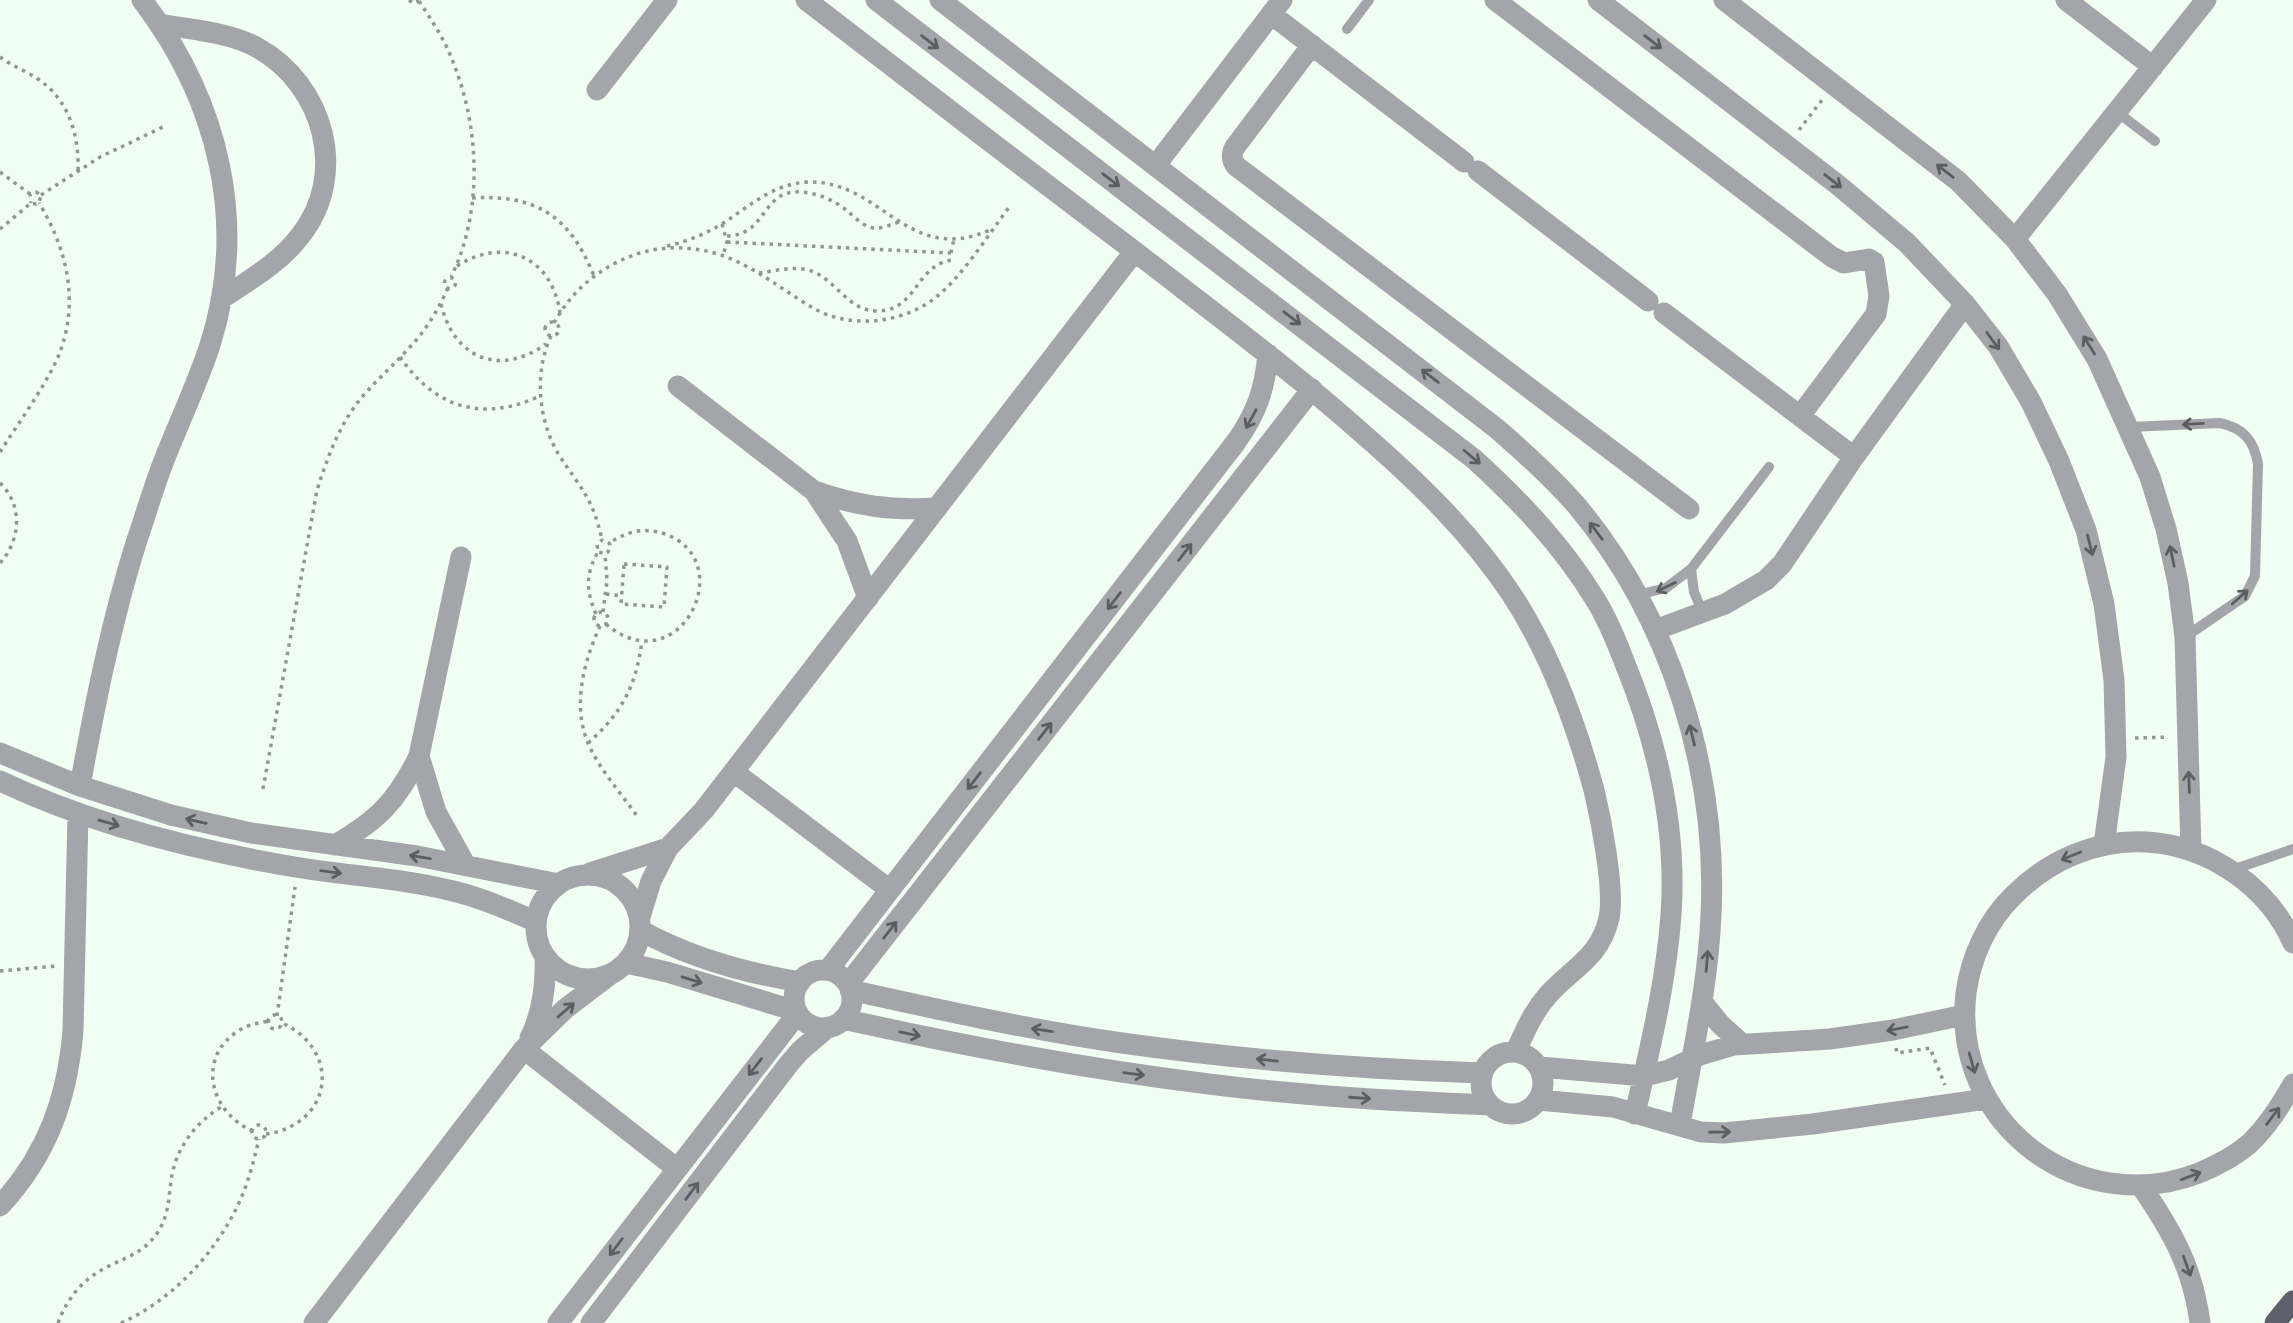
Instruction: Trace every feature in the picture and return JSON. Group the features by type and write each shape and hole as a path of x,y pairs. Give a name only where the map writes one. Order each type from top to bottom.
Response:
{"main road":[{"path":"2275,1323 2293,1301"}],"street":[{"path":"80,786 94,707 132,559 162,466 210,345 221,299 227,242 221,172 211,127 190,74 142,0"},
{"path":"597,90 667,0"},
{"path":"806,0 1312,389 1407,472 1462,529 1510,592 1549,662 1579,735 1600,812 1609,891 1609,915 1603,938 1590,958 1548,995 1529,1022 1516,1051"},
{"path":"876,0 1474,459 1517,498 1546,530 1597,601 1638,694 1657,761 1671,857 1671,913 1666,968 1635,1114"},
{"path":"940,0 1496,428 1545,471 1577,506 1606,544 1655,630 1677,681 1693,737 1704,795 1711,854 1707,972 1680,1125"},
{"path":"1495,0 1837,261 1844,263 1869,259 1874,262 1879,296 1876,314 1800,416"},
{"path":"1598,0 1838,185 1907,243 1965,304 1998,346 2031,402 2059,461 2086,530 2105,604 2114,680 2116,757 2104,845"},
{"path":"1724,0 1958,181 2015,239 2057,294 2097,359 2130,427 2150,477 2166,529 2178,583 2185,637 2191,850"},
{"path":"2066,0 2153,67"},
{"path":"2015,239 2206,0"},
{"path":"1156,165 1276,7 1312,45 1854,457"},
{"path":"160,24 223,35 257,47 287,68 310,97 323,131 326,167 319,203 301,235 275,262 221,299"},
{"path":"1312,45 1235,147 1232,160 1236,166 1689,509"},
{"path":"314,1323 524,1049 565,1009 618,969 638,942 651,881 668,848 704,810 1134,252"},
{"path":"1655,630 1703,613 1747,592 1782,564 1854,457 1965,304"},
{"path":"828,970 1243,433 1260,401 1268,354"},
{"path":"1382,388 1406,357"},
{"path":"678,386 814,491 847,541 868,598"},
{"path":"849,987 1312,389"},
{"path":"814,491 874,507 905,510 937,508"},
{"path":"334,845 362,829 386,809 405,784 419,756 461,557"},
{"path":"0,753 80,786 171,815 251,833 569,880 594,876 610,880 624,889 634,901 640,923 676,948 738,968 800,982"},
{"path":"419,756 436,813 465,864"},
{"path":"733,772 890,890"},
{"path":"0,781 78,814 164,840 246,859 413,883 456,892 496,904 537,922"},
{"path":"0,1206 31,1167 48,1136 70,1067 74,1031 78,814"},
{"path":"2293,943 2276,913 2256,890 2232,870 2191,850 2148,842 2104,845 2066,857 2032,877 2003,905 1982,939 1968,976 1964,1015 1966,1044 1974,1073 1986,1099 2014,1136 2052,1164 2095,1181 2141,1186 2180,1180 2216,1166 2248,1144 2274,1116 2293,1084"},
{"path":"668,848 569,880 548,895 540,907 537,922 540,946 555,968 582,979 597,979 618,969 667,972 797,1012 810,1025 836,1023 1026,1057 1211,1084 1357,1098 1490,1105"},
{"path":"524,1049 535,1028 542,1005 546,981 545,957"},
{"path":"591,1323 794,1058 813,1038 836,1023 849,1010 852,1000 849,987 842,977 828,970 807,974 795,991 797,1012"},
{"path":"849,987 1029,1028 1209,1055 1300,1064 1482,1073"},
{"path":"1702,1002 1720,1024 1742,1044"},
{"path":"558,1323 797,1012"},
{"path":"1540,1067 1644,1076 1669,1070 1717,1049 1742,1044 1830,1040 1964,1015"},
{"path":"524,1049 676,1168"},
{"path":"1516,1051 1530,1057 1540,1067 1544,1078 1543,1089 1539,1100 1531,1108 1510,1114 1490,1105 1484,1096 1482,1073 1490,1061 1502,1053 1516,1051"},
{"path":"1539,1100 1603,1105 1701,1132 1737,1132 1986,1099"},
{"path":"2141,1186 2166,1222 2185,1260 2200,1323"}],"lane":[{"path":"1347,29 1369,0"},
{"path":"2117,111 2155,141"},
{"path":"2130,427 2220,423 2232,425 2251,441 2256,452 2255,576 2251,587 2245,596 2185,637"},
{"path":"1637,596 1666,588 1691,569 1769,467"},
{"path":"1691,569 1694,592 1703,613"},
{"path":"2232,870 2293,849"}],"path":[{"path":"409,0 413,3 420,1 438,30 453,61 471,128 474,163 470,221 456,266 451,277 444,281 445,287 448,288"},
{"path":"0,57 37,79 62,103 71,118 76,135 78,170"},
{"path":"1787,145 1834,84"},
{"path":"0,452 50,374 67,326 70,300 68,274 58,237 40,203 41,195 78,170 163,127"},
{"path":"0,172 30,194 31,202"},
{"path":"554,323 570,300 594,276 613,264 634,254 679,243 722,224 764,194 785,186 830,184 851,191 899,222 925,235 954,239 981,234 994,228"},
{"path":"727,236 747,232 756,226 768,207 777,199 799,191 831,200 864,225 883,228 899,222"},
{"path":"30,194 36,192 41,195"},
{"path":"472,198 498,196 524,202 548,213 568,230 584,252 594,276"},
{"path":"0,229 31,202 40,203"},
{"path":"656,248 701,250 722,256 759,274 817,310 843,319 871,321 899,317 924,306 946,289 1010,206"},
{"path":"722,224 727,236 722,256"},
{"path":"954,239 951,253 954,260 963,267"},
{"path":"727,242 951,253"},
{"path":"456,266 471,257 488,252 506,252 523,257 538,267 550,280 560,313"},
{"path":"759,274 795,268 817,273 854,304 876,311 898,306 916,290 929,270 945,261 954,260"},
{"path":"448,288 455,285 451,277"},
{"path":"263,789 317,490 327,460 356,404 422,333 448,288"},
{"path":"441,304 446,323 456,341 482,357 512,361 531,355 547,343"},
{"path":"554,323 558,331 547,343 542,368 541,396 546,426 558,453 589,497 598,518 602,540"},
{"path":"551,336 545,331 545,327 554,323"},
{"path":"400,357 413,376 431,392 451,403 474,409 497,410 520,405 541,396"},
{"path":"0,483 12,499 17,527 14,542 0,562"},
{"path":"602,540 609,543 639,530 656,531 671,537 684,547 694,560 700,592 695,608 686,622 666,636 642,641 628,639 606,624"},
{"path":"600,626 594,621 596,614 588,589 592,563 599,552 597,545 602,540"},
{"path":"606,624 607,617 603,612 606,594 605,554 610,549 609,543"},
{"path":"599,552 605,554"},
{"path":"624,564 667,566 664,607 621,604 622,596 624,564"},
{"path":"606,594 622,596"},
{"path":"596,614 603,612"},
{"path":"606,624 600,626 583,671 583,719 588,743 637,816"},
{"path":"588,743 606,727 632,688 642,641"},
{"path":"2115,739 2188,736"},
{"path":"121,1323 163,1298 191,1272 215,1243 240,1199 250,1176 259,1139 266,1134 294,1126 306,1118 320,1092 321,1071 315,1050 307,1038 282,1023 277,1016 298,868"},
{"path":"0,971 75,964"},
{"path":"259,1139 254,1136 253,1131 240,1125 221,1107 213,1075 216,1058 225,1043 237,1031 277,1016"},
{"path":"269,1021 271,1028 275,1029 282,1023"},
{"path":"1893,1030 1897,1054 1927,1047 1932,1051 1947,1091"},
{"path":"58,1323 79,1286 95,1273 143,1250 154,1238 163,1224 168,1208 176,1158 184,1142 207,1116 221,1107"},
{"path":"253,1131 261,1126 266,1134"}]}
